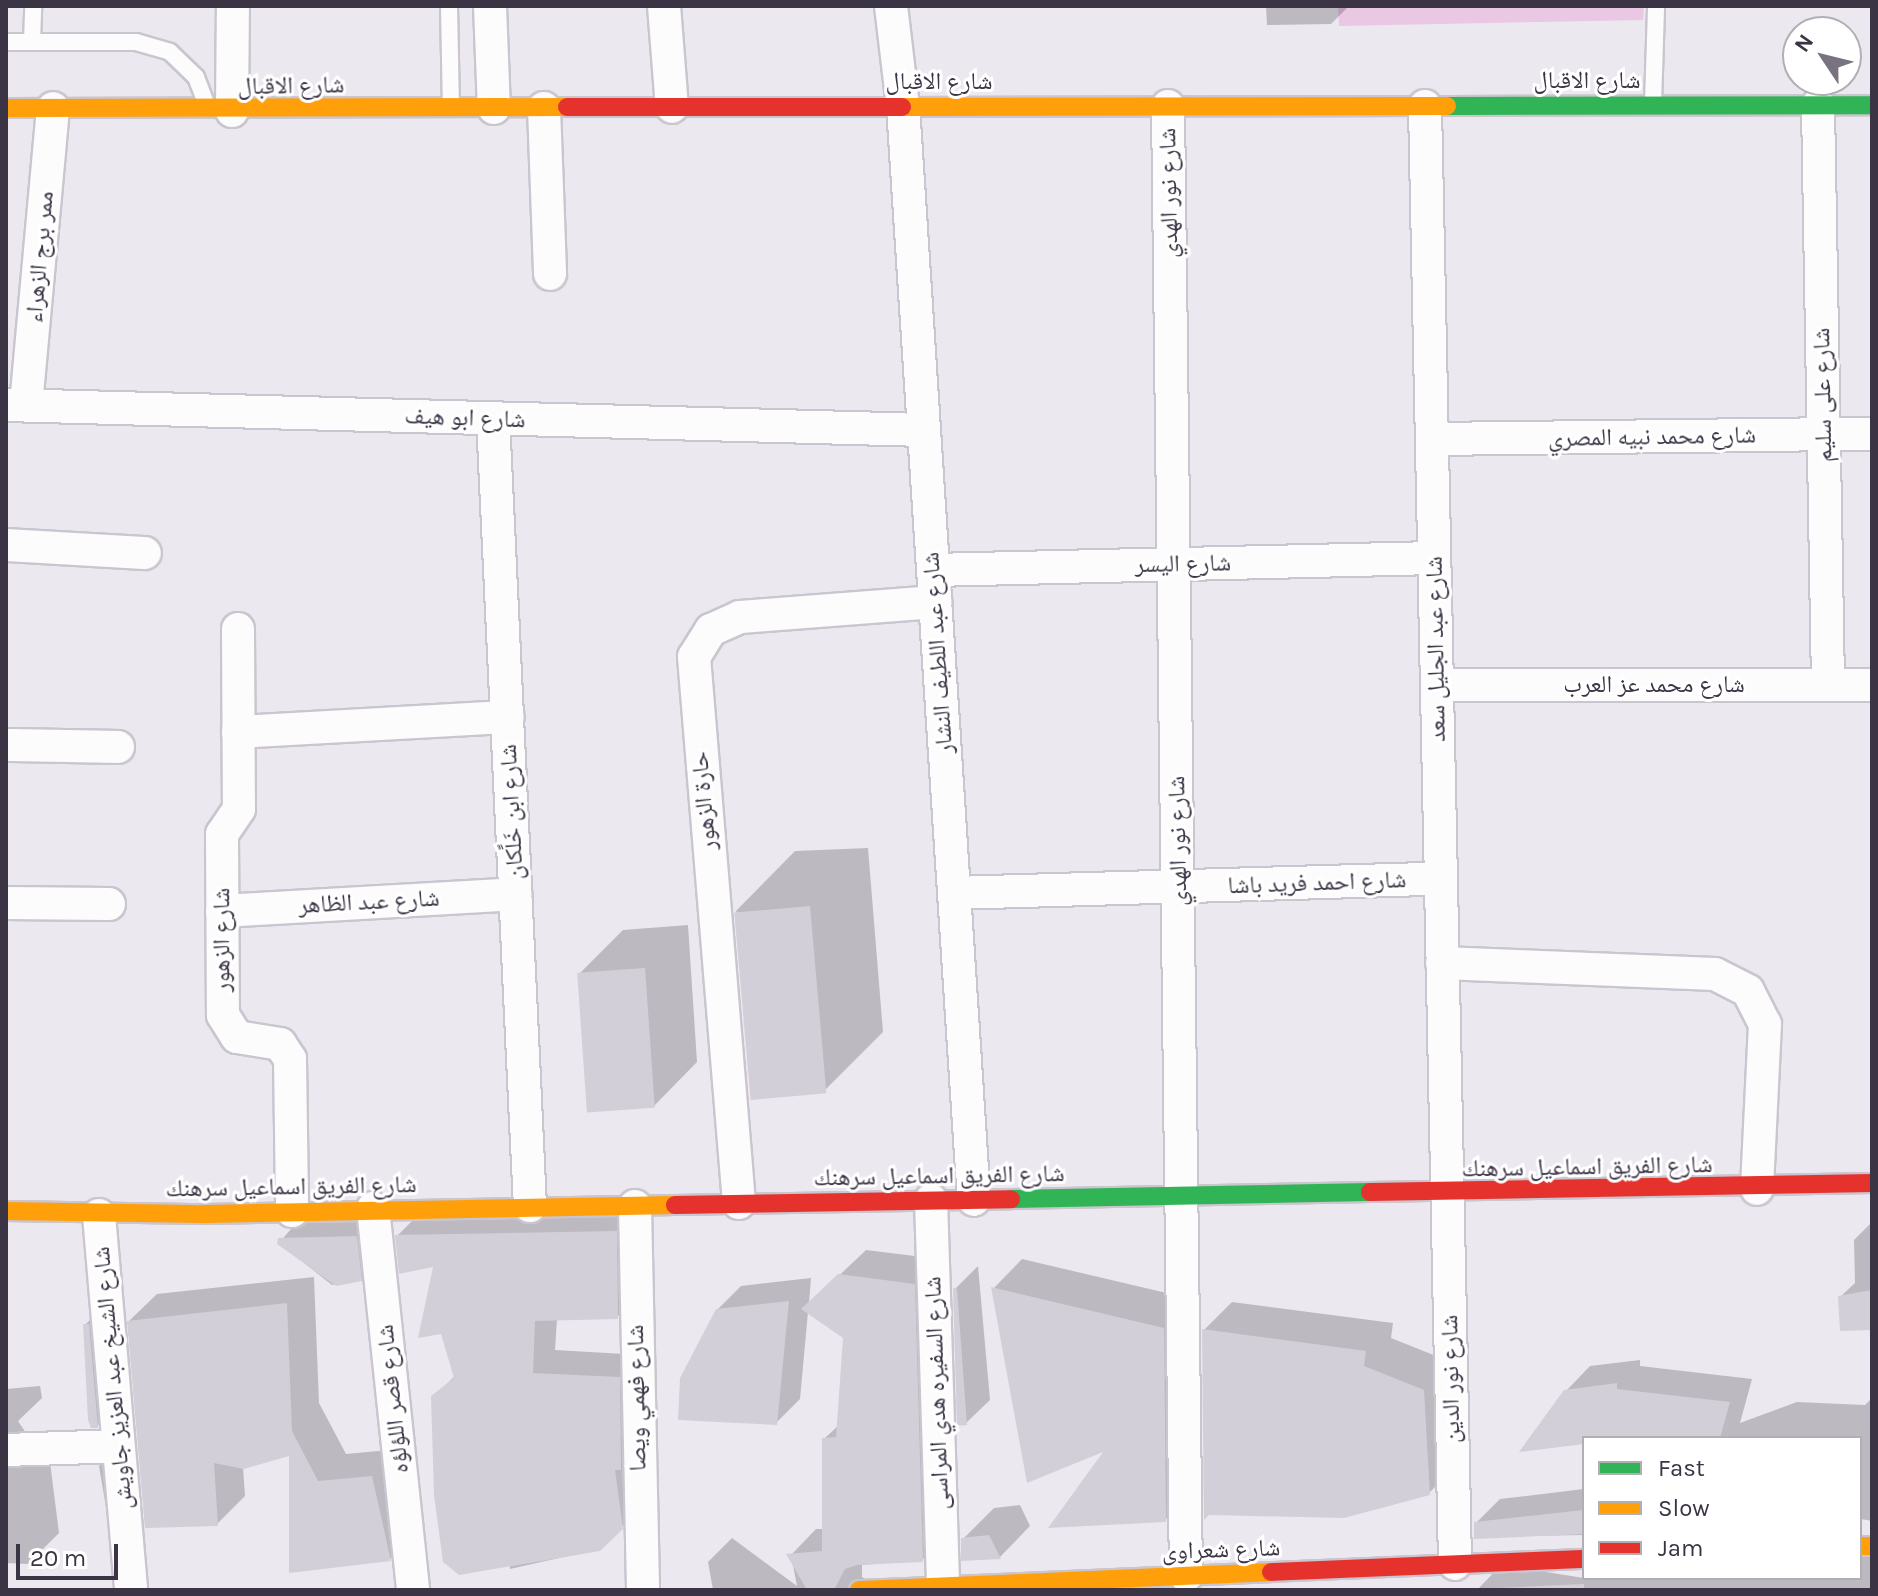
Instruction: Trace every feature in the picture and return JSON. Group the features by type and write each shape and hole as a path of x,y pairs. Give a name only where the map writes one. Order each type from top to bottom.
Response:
{"street":[{"path":"221,111 233,6"},
{"path":"490,6 494,108"},
{"path":"664,6 672,107"},
{"name":"شارع عبد اللطيف النشار","path":"891,6 903,106 974,1200"},
{"name":"شارع على سليم","path":"1818,105 1828,685"},
{"name":"شارع الاقبال","path":"6,108 221,111 903,106 1872,105"},
{"name":"شارع نور الهدي","path":"1168,106 1186,1576"},
{"name":"شارع عبد الجليل سعد","path":"1425,106 1447,1193"},
{"name":"ممر برج الزهراء","path":"16,405 53,108"},
{"path":"544,108 550,274"},
{"name":"شارع ابو هيف","path":"16,405 924,430"},
{"name":"شارع ابن خَلِّكان","path":"493,419 530,1206"},
{"name":"شارع محمد نبيه المصري","path":"1432,439 1872,434"},
{"path":"6,545 145,553"},
{"name":"شارع اليسر","path":"933,570 1434,558"},
{"name":"حارة الزهور","path":"739,1203 694,657 711,630 740,617 935,602"},
{"name":"شارع الزهور","path":"238,629 239,809 222,834 225,1023 237,1037 280,1044 290,1059 292,1211"},
{"name":"شارع محمد عز العرب","path":"1437,685 1872,685"},
{"path":"238,732 508,717"},
{"path":"6,745 118,747"},
{"name":"شارع احمد فريد باشا","path":"954,893 1440,879"},
{"name":"شارع عبد الظاهر","path":"222,911 516,894"},
{"path":"6,903 109,904"},
{"path":"1442,963 1715,974 1748,991 1765,1024 1757,1189"},
{"name":"شارع الفريق اسماعيل سرهنك","path":"6,1211 99,1215 373,1208 1757,1189 1872,1183"},
{"name":"شارع نور الدين","path":"1447,1193 1455,1564"},
{"name":"شارع السفيره هدي المراسى","path":"931,1200 943,1586"},
{"name":"شارع فهمي ويصا","path":"635,1206 643,1590"},
{"name":"شارع قصر اللؤلؤه","path":"373,1208 413,1590"},
{"name":"شارع الشيخ عبد العزيز جاويش","path":"99,1215 131,1590"},
{"path":"6,1450 118,1446"},
{"name":"شارع شعراوى","path":"859,1590 1186,1576 1383,1579 1455,1564 1582,1559"}],"lane":[{"path":"32,42 33,6"},
{"path":"449,6 451,108"},
{"path":"1653,105 1656,6"},
{"path":"6,42 136,42 170,52 196,77 221,111"}],"shaded area":[{"path":"1338,6 1644,6 1643,20 1339,26"}],"building":[{"path":"810,906 826,1093 751,1100 734,913"},
{"path":"645,968 655,1108 587,1112 577,973"},
{"path":"617,1231 618,1319 535,1321 533,1373 620,1377 621,1470 615,1470 623,1529 600,1551 459,1575 443,1562 434,1495 431,1396 454,1378 441,1334 418,1338 433,1267 399,1274 395,1235"},
{"path":"357,1236 362,1281 336,1286 277,1244 278,1238"},
{"path":"838,1274 915,1284 923,1562 857,1565 845,1569 834,1590 807,1590 786,1554 822,1551 822,1438 836,1437 843,1338 801,1309"},
{"path":"991,1287 1164,1328 1166,1522 1048,1528 1103,1452 1027,1483"},
{"path":"953,1288 957,1289 967,1425 957,1426"},
{"path":"1872,1290 1872,1330 1840,1331 1838,1296"},
{"path":"789,1301 777,1425 678,1420 680,1378 716,1309"},
{"path":"287,1303 292,1431 318,1481 372,1476 391,1561 289,1573 289,1456 244,1469 214,1463 218,1526 145,1528 127,1321"},
{"path":"83,1324 89,1324 98,1428 91,1428 88,1420"},
{"path":"1202,1329 1366,1351 1364,1366 1424,1390 1430,1495 1344,1518 1209,1515 1204,1520"},
{"path":"1617,1383 1617,1389 1730,1402 1721,1436 1582,1436 1582,1444 1519,1452 1564,1390"},
{"path":"1582,1510 1582,1534 1474,1539 1474,1522"},
{"path":"989,1535 1001,1559 961,1561 961,1538"},
{"path":"1584,1584 1584,1590 1475,1590 1475,1589"}],"traffic: fast":[{"path":"1447,106 1872,105"},
{"path":"1011,1199 1370,1192"}],"traffic: slow":[{"path":"902,107 1447,106"},
{"path":"6,108 567,107"},
{"path":"6,1211 205,1214 675,1205"},
{"path":"1862,1546 1872,1546"},
{"path":"859,1590 1271,1572"}],"traffic: jam":[{"path":"567,107 902,107"},
{"path":"1370,1192 1872,1183"},
{"path":"675,1205 1011,1199"},
{"path":"1271,1572 1582,1559"}]}
